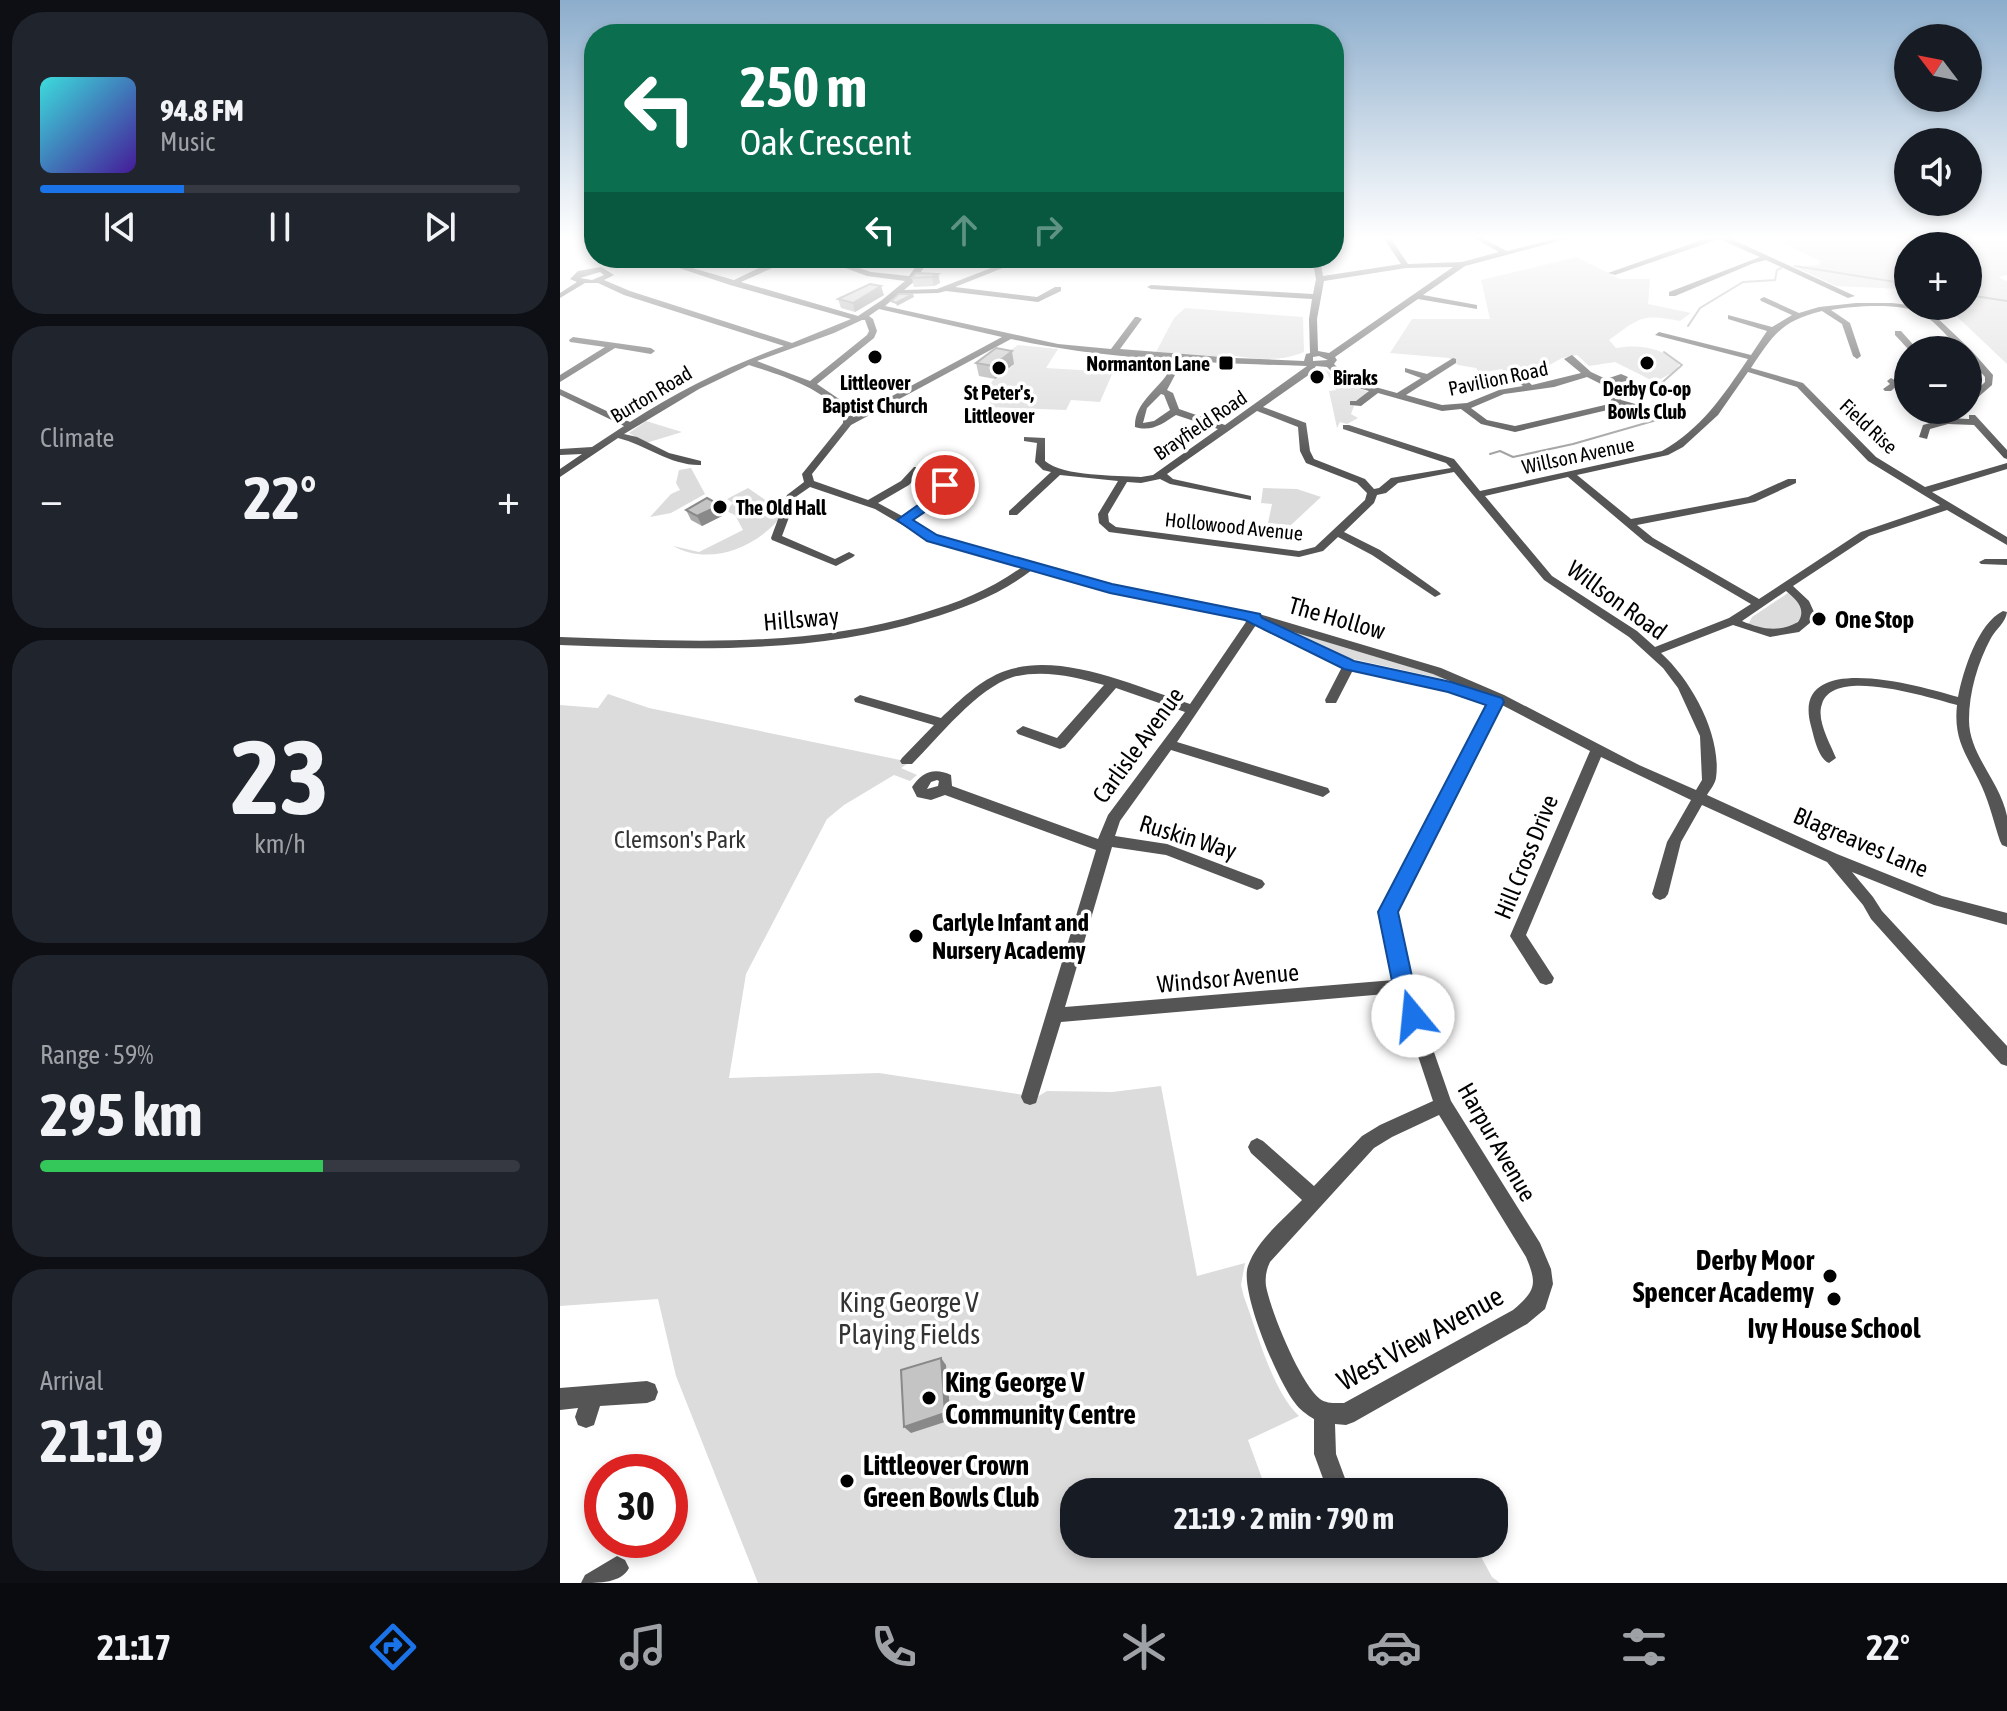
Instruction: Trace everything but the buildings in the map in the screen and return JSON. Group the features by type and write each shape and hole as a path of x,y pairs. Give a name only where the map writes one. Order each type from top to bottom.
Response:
{"street":[{"path":"680,310 791,345"},
{"path":"810,385 871,336 869,319 833,310"},
{"name":"Burton Road","path":"560,474 630,425 747,361 874,310"},
{"path":"892,310 1047,345 1262,362 1329,360 1398,310"},
{"path":"1312,360 1315,310"},
{"path":"1787,310 1800,316"},
{"name":"Willson Avenue","path":"1479,494 1572,476 1665,453 1689,441 1705,427 1773,330 1800,316 1821,310"},
{"path":"1825,310 1846,323 1853,352 1857,356"},
{"path":"1731,317 1773,330"},
{"path":"1114,351 1138,319"},
{"name":"Willson Avenue","path":"1934,320 1951,336"},
{"path":"1898,333 1901,336"},
{"path":"1659,335 1754,358"},
{"path":"849,555 836,563 776,538 777,527 789,511 792,495 809,483 807,474 848,423 937,372 1010,336"},
{"path":"573,340 651,351"},
{"path":"560,379 613,346"},
{"path":"1464,407 1481,421 1515,429 1608,409 1616,402 1616,390 1568,359 1572,358"},
{"name":"Brayfield Road","path":"1057,472 1124,479 1147,479 1160,474 1307,372 1312,360"},
{"name":"Pavilion Road","path":"1329,360 1344,381 1436,407 1464,407 1502,392 1588,374"},
{"path":"747,361 810,385 846,409 870,412"},
{"path":"1399,396 1453,361"},
{"name":"Willson Avenue","path":"1982,368 1990,377 1989,383 1982,388"},
{"name":"Field Rise","path":"1746,369 1800,385 1872,459 2007,542"},
{"path":"1408,370 1427,377"},
{"path":"1171,375 1162,390 1152,395 1143,407 1138,425 1144,428 1154,425 1175,411"},
{"path":"1513,376 1530,388"},
{"path":"1608,382 1621,377 1625,379"},
{"path":"1162,390 1168,393 1175,411 1227,429"},
{"path":"1353,403 1358,404 1376,390"},
{"path":"560,392 630,425"},
{"path":"1616,402 1634,405"},
{"path":"1257,408 1303,425 1306,456 1312,463 1361,481 1372,492 1382,491 1395,480 1449,471"},
{"path":"846,409 848,423"},
{"path":"1923,430 1940,424"},
{"path":"1979,424 2007,456"},
{"name":"Willson Road","path":"1346,427 1447,459 1553,583 1633,634 1684,686 1707,736 1709,780 1674,842 1660,894"},
{"path":"616,435 634,439 657,452 697,463"},
{"path":"1013,513 1057,472 1040,462 1042,440 1027,439"},
{"path":"560,454 589,453"},
{"path":"1923,491 2007,466"},
{"path":"870,503 905,483 918,469"},
{"path":"1160,474 1178,484 1210,488 1247,498"},
{"path":"1572,476 1671,555 1760,604"},
{"name":"Hollowood Avenue","path":"1124,479 1102,518 1107,526 1122,532 1294,555 1319,549 1370,501 1372,492"},
{"path":"1629,523 1751,500 1792,481"},
{"name":"The Hollow","path":"809,483 870,503 932,538 1110,588 1254,618 1437,671 1700,798"},
{"path":"905,483 919,487"},
{"path":"904,520 930,503 945,485"},
{"path":"1653,652 1733,621 1865,534 1947,506"},
{"path":"1338,533 1362,543 1407,578 1435,594"},
{"path":"1985,562 2007,562"},
{"name":"Hillsway","path":"560,641 743,646 839,639 889,628 971,601 1006,584 1032,565"},
{"path":"1733,621 1770,633 1801,627 1809,617 1809,610 1801,596 1787,587"},
{"path":"2003,615 1994,623 1980,646 1964,703 1963,736 1990,788 2007,841"},
{"path":"1254,618 1349,665 1497,700"},
{"name":"Carlisle Avenue","path":"1030,1097 1113,819 1193,710 1254,618"},
{"path":"1331,700 1349,665"},
{"path":"907,761 988,684 1015,671 1065,670 1193,710"},
{"path":"1829,758 1814,706 1820,692 1832,683 1872,683 1964,703"},
{"path":"1023,731 1060,744 1112,684"},
{"path":"860,699 945,724"},
{"name":"Harpur Avenue","path":"1497,700 1388,912 1403,986 1443,1105 1533,1250 1543,1284 1538,1302"},
{"path":"1169,744 1323,792"},
{"name":"Hill Cross Drive","path":"1546,978 1518,936 1598,749"},
{"name":"Ruskin Way","path":"945,789 1104,844 1167,850 1257,884"},
{"name":"Blagreaves Lane","path":"1700,798 1897,885 1974,912 2007,919"},
{"path":"1832,858 1858,893 1872,903 1876,915 2007,1058"},
{"path":"1872,903 1876,895 1897,885"},
{"name":"Windsor Avenue","path":"1056,1015 1403,986"},
{"path":"1333,1478 1321,1439 1325,1413 1313,1410 1296,1388 1256,1286 1256,1270 1263,1255 1368,1142 1443,1105"},
{"path":"1257,1147 1315,1199"},
{"name":"West View Avenue","path":"1325,1413 1346,1414 1520,1317 1538,1302"},
{"path":"560,1399 589,1407 647,1392"},
{"path":"593,1583 617,1568"}],"green space":[{"path":"1183,310 1303,317 1304,352 1269,359 1230,353 1225,357 1156,352 1174,318"},
{"path":"1488,310 1676,310 1691,313 1680,321 1642,319 1609,340 1616,348 1632,346 1658,350 1679,364 1677,370 1655,382 1615,362 1589,366 1577,355 1562,358 1544,368 1506,374 1502,369 1480,373 1476,368 1458,365 1449,358 1390,353 1412,319 1490,319"},
{"path":"1982,310 2007,310 2007,364 1982,340 1982,336 1978,336 1961,320 1982,320"},
{"name":"St Peter's, Littleover","path":"1018,345 1058,349 1046,368 1113,372 1100,402 1071,400 1066,410 989,407 992,397 985,397 992,381 1014,365 999,358"},
{"path":"1325,369 1342,383 1369,392 1360,400 1350,403 1354,406 1351,414 1358,418 1347,424 1340,422 1337,428 1329,391 1336,390"},
{"path":"646,421 682,432 646,443 629,433"},
{"path":"691,468 705,494 671,513 650,517 671,494 680,490 676,483 679,470"},
{"path":"748,488 784,513 774,525 748,544 718,554 687,552 673,546 699,552 743,530 735,515 726,511 733,503 727,499"},
{"path":"1263,488 1297,489 1321,497 1291,525 1268,523 1272,504 1261,503"},
{"path":"1788,593 1794,595 1804,610 1795,624 1781,630 1748,625 1752,617"},
{"path":"1276,626 1431,672 1448,680 1344,657"},
{"name":"King George V Playing Fields","path":"608,694 649,708 910,762 901,768 917,775 910,781 894,775 827,819 746,974 729,1078 879,1073 1037,1097 1047,1091 1112,1092 1161,1086 1197,1276 1245,1263 1241,1285 1260,1343 1281,1392 1299,1416 1248,1440 1262,1478 1060,1478 1060,1558 1482,1558 1492,1577 1500,1583 758,1583 676,1376 658,1299 560,1306 560,705 598,708"}],"waterway":[{"path":"1688,326 1699,310"},
{"path":"1657,387 1682,365 1664,352"},
{"path":"1490,454 1500,451 1513,457 1573,444 1660,419"}],"place":[{"name":"Littleover Baptist Church","path":"875,357"},
{"name":"Normanton Lane","path":"1226,363"},
{"name":"Derby Co-op Bowls Club","path":"1647,363"},
{"name":"St Peter's, Littleover","path":"999,368"},
{"name":"Biraks","path":"1317,377"},
{"name":"The Old Hall","path":"720,507"},
{"name":"One Stop","path":"1819,619"},
{"name":"Carlyle Infant and Nursery Academy","path":"916,936"},
{"name":"Derby Moor Spencer Academy","path":"1830,1276"},
{"name":"Ivy House School","path":"1834,1299"},
{"name":"King George V Community Centre","path":"929,1398"},
{"name":"Littleover Crown Green Bowls Club","path":"847,1481"}],"route":[{"path":"945,485 930,503 904,520 932,538 1110,588 1255,617 1252,620 1349,665 1451,687 1496,702 1388,912 1403,986 1413,1016"}],"park label":[{"name":"Clemson's Park","path":"680,839"}]}
